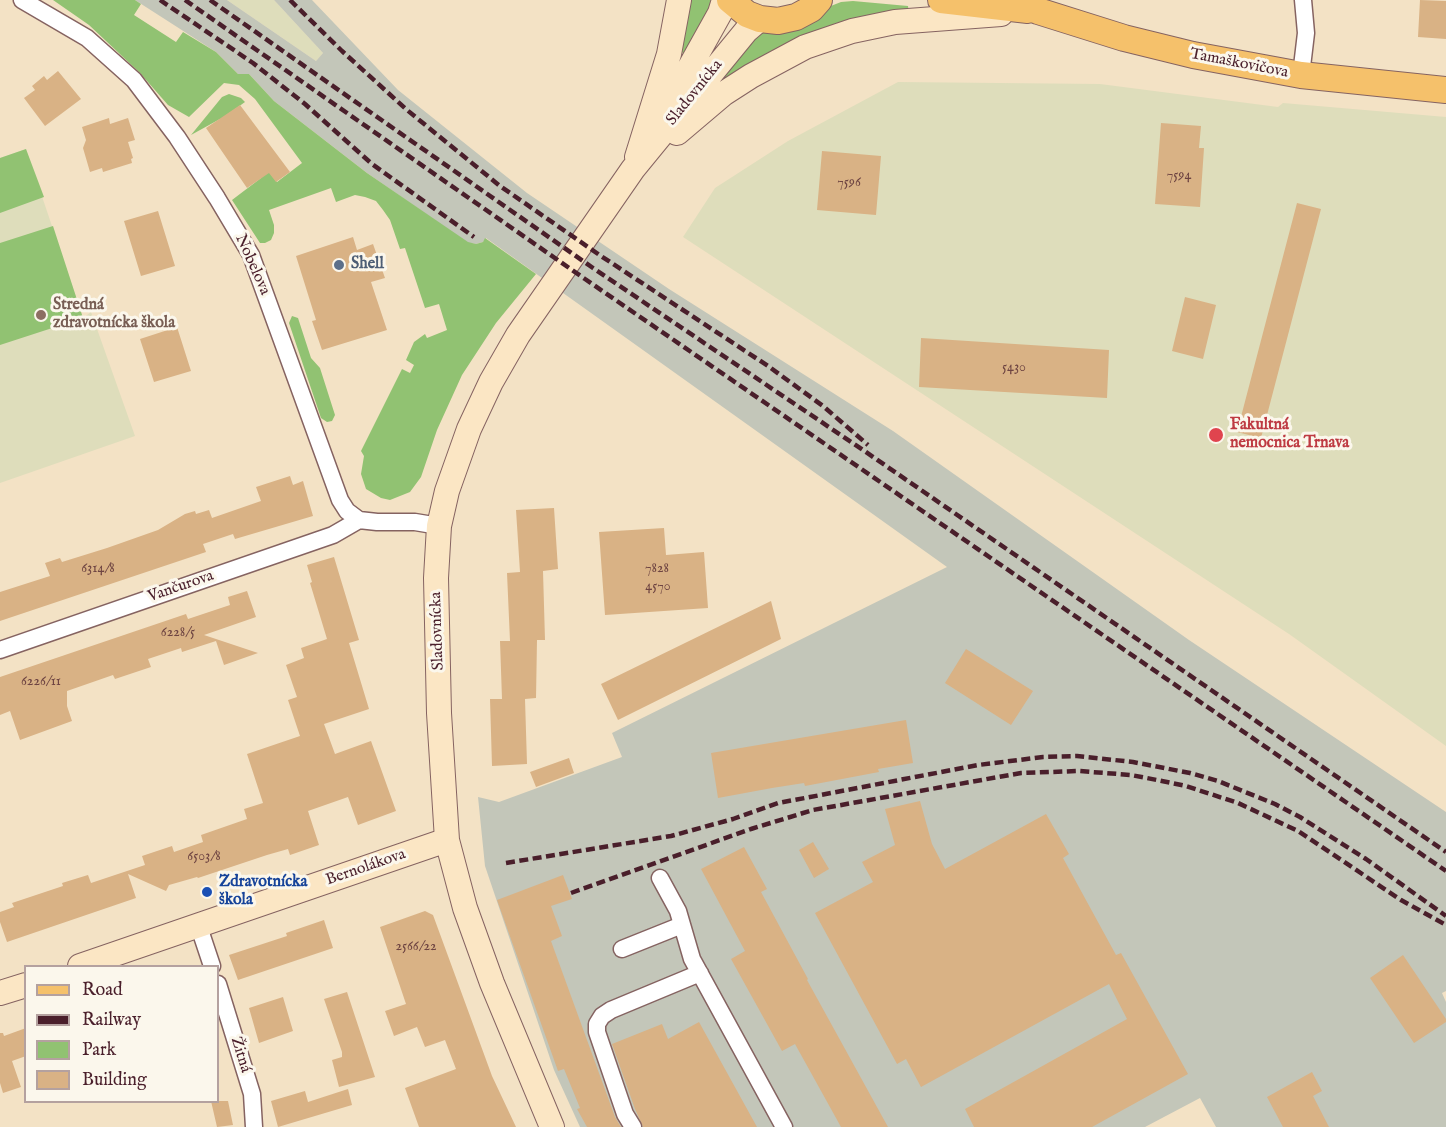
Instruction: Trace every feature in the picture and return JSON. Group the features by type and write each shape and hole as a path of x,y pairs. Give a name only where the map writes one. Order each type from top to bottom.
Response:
{"main road":[{"path":"730,0 747,14 760,20 778,21 796,17 811,9 819,0"},
{"path":"940,0 1030,6"},
{"name":"Tamaškovičova","path":"1011,0 1124,38 1193,55 1301,75 1446,90"}],"street":[{"name":"Nobelova","path":"22,0 87,38 113,60 149,97 177,137 251,255 340,500 347,511 359,519"},
{"path":"633,169 669,54 680,0"},
{"name":"Sladovnícka","path":"633,169 720,13 724,0"},
{"path":"1301,75 1306,33 1303,0"},
{"path":"633,169 723,94 766,66 805,46 852,31 895,22 1030,6"},
{"name":"Sladovnícka","path":"552,1127 492,983 469,919 447,840 439,713 436,578 439,526 458,458 491,382 544,296 633,169 746,31 760,20"},
{"path":"359,519 377,522 415,522 439,526"},
{"name":"Vančurova","path":"0,650 326,537 347,528 359,519"},
{"name":"Bernolákova","path":"83,965 447,840"},
{"path":"660,878 678,910 692,958 784,1127"},
{"path":"622,950 682,925"},
{"path":"199,927 212,965"},
{"path":"633,1127 625,1114 597,1032 597,1024 610,1010 700,973"},
{"path":"0,993 24,986"},
{"name":"Žitná","path":"219,987 252,1094 254,1127"}],"shaded area":[{"path":"135,0 227,0 316,61 323,53 274,0 312,0 398,90 527,193 669,289 893,431 1189,640 1446,812 1446,991 1442,993 1446,1002 1446,1127 1216,1127 1200,1098 1145,1127 580,1127 554,1070 485,866 478,797 499,802 622,757 612,733 947,567 486,238 483,242 476,244 468,243 367,173 274,101 249,74 238,74 216,52"},
{"path":"227,0 274,0 323,53 316,61"},
{"name":"Fakultná nemocnica Trnava","path":"898,82 1100,84 1278,107 1283,103 1446,117 1446,746 1289,634 683,237 715,188 788,141"},
{"name":"Stredná zdravotnícka škola","path":"26,149 83,318 91,312 135,436 0,483 0,158"}],"green space":[{"path":"53,0 135,0 141,4 134,15 176,42 183,32 216,52 238,74 249,74 274,101 367,173 468,242 476,244 483,242 485,238 536,274 496,323 462,375 437,430 421,477 410,492 390,500 381,498 366,489 361,474 364,456 361,451 402,369 410,373 414,365 406,360 414,342 425,334 427,338 447,330 439,304 425,308 405,248 400,249 390,220 383,210 376,201 355,195 336,202 331,188 269,210 274,233 271,240 260,243 232,200 261,178 220,119 191,135 222,97 229,94 241,98 245,102 227,115 277,182 302,163 255,99 239,85 224,83 189,117 168,105 140,73 89,25"},
{"path":"688,0 712,0 711,7 686,55 680,51"},
{"path":"841,2 908,6 909,14 725,86 719,81 757,35"},
{"path":"26,149 44,197 0,213 0,158"},
{"path":"53,226 83,318 0,345 0,243"},
{"path":"292,316 298,318 311,358 320,368 335,415 332,421 327,422 321,418 289,323"}],"building":[{"path":"1420,0 1446,1 1446,39 1418,37"},
{"path":"58,71 81,99 45,126 24,98 35,90 32,86 44,76 47,80"},
{"path":"240,105 290,172 276,182 269,173 247,188 206,128"},
{"path":"109,118 110,124 128,118 135,140 128,142 133,158 132,163 103,172 102,168 90,172 83,148 86,140 82,127"},
{"path":"1161,123 1201,126 1199,148 1204,148 1200,207 1155,204"},
{"path":"822,151 881,156 876,215 817,210"},
{"path":"1297,203 1321,209 1261,438 1237,432"},
{"path":"158,211 175,266 141,276 124,221"},
{"path":"353,237 357,250 373,244 385,278 371,282 387,330 322,350 312,321 316,320 296,256"},
{"path":"1185,297 1216,305 1203,359 1172,351"},
{"path":"177,327 191,371 154,382 140,339"},
{"path":"921,338 1109,350 1107,398 919,387"},
{"path":"290,476 293,485 303,481 313,516 235,539 233,534 203,544 206,552 0,621 0,592 50,576 45,563 60,558 62,562 107,548 158,530 185,514 195,511 196,514 209,510 212,518 261,501 256,487"},
{"path":"554,508 558,569 543,571 545,640 537,640 536,698 525,699 527,764 492,766 490,699 502,699 500,641 510,641 507,573 520,572 516,510"},
{"path":"664,528 666,555 704,552 708,608 605,615 599,532"},
{"path":"334,557 359,640 349,643 369,709 324,724 335,754 371,741 396,811 358,825 348,797 308,811 319,845 290,855 288,849 267,855 169,885 166,891 128,874 136,898 7,942 0,922 0,912 14,907 12,903 88,875 91,883 145,865 142,856 172,846 174,852 203,842 201,835 247,819 244,809 263,803 247,754 300,736 288,700 297,697 286,665 304,658 301,648 327,639 310,583 312,582 307,565"},
{"path":"247,591 256,617 204,635 258,653 224,665 216,641 182,652 181,648 148,659 151,667 115,679 113,675 67,691 67,706 72,721 20,740 10,711 0,715 0,677 186,614 188,619 230,605 228,597"},
{"path":"771,601 781,639 618,720 601,684"},
{"path":"966,649 1033,691 1011,725 945,683"},
{"path":"906,720 913,763 805,786 804,783 718,798 711,753"},
{"path":"569,758 574,773 536,787 530,772"},
{"path":"920,801 932,844 945,869 1046,814 1069,854 1063,858 1116,955 1121,953 1188,1074 1092,1127 974,1127 965,1109 1127,1019 1109,984 921,1087 906,1059 897,1064 815,913 873,882 862,862 895,845 885,809"},
{"path":"813,842 829,869 814,878 799,850"},
{"path":"744,847 767,889 761,892 888,1127 841,1127 795,1044 782,1051 731,959 745,951 701,869"},
{"path":"563,875 572,899 551,906 562,936 551,941 615,1117 621,1127 587,1127 577,1109 580,1108 564,1069 558,1071 497,900"},
{"path":"425,911 433,915 492,1076 516,1127 419,1127 405,1088 456,1069 445,1040 425,1047 417,1027 394,1036 385,1011 406,1004 380,927"},
{"path":"324,920 333,948 238,980 229,955 287,936 286,933"},
{"path":"1403,955 1446,1019 1446,1022 1414,1043 1370,978"},
{"path":"347,992 375,1077 339,1087 332,1060 342,1057 342,1052 324,999"},
{"path":"283,997 293,1031 259,1043 249,1008"},
{"path":"699,1022 757,1127 643,1127 612,1044 662,1024 668,1039"},
{"path":"24,1029 24,1057 12,1061 21,1087 3,1093 0,1083 0,1033 4,1036"},
{"path":"1312,1072 1322,1091 1313,1096 1329,1127 1283,1127 1267,1097"},
{"path":"348,1089 352,1105 278,1127 271,1101 305,1091 308,1102"},
{"path":"228,1101 233,1125 217,1127 211,1103"}],"railway":[{"path":"160,0 253,63 305,104 372,164 474,237"},
{"path":"185,0 585,279 1446,871"},
{"path":"210,0 593,268 863,450 1446,852"},
{"path":"290,0 407,110 500,186 768,366 823,406 868,445"},
{"path":"506,863 671,836 733,819 778,803 978,765 1043,757 1077,756 1133,762 1190,773 1218,781 1275,804 1300,817 1366,859 1446,916"},
{"path":"571,893 751,829 813,810 1021,773 1079,771 1131,775 1157,780 1186,786 1238,803 1298,831 1401,900 1446,925"}],"place":[{"name":"Shell","path":"339,265"},
{"name":"Stredná zdravotnícka škola","path":"41,315"},
{"name":"Fakultná nemocnica Trnava","path":"1216,435"},
{"name":"Zdravotnícka škola","path":"207,892"}]}
